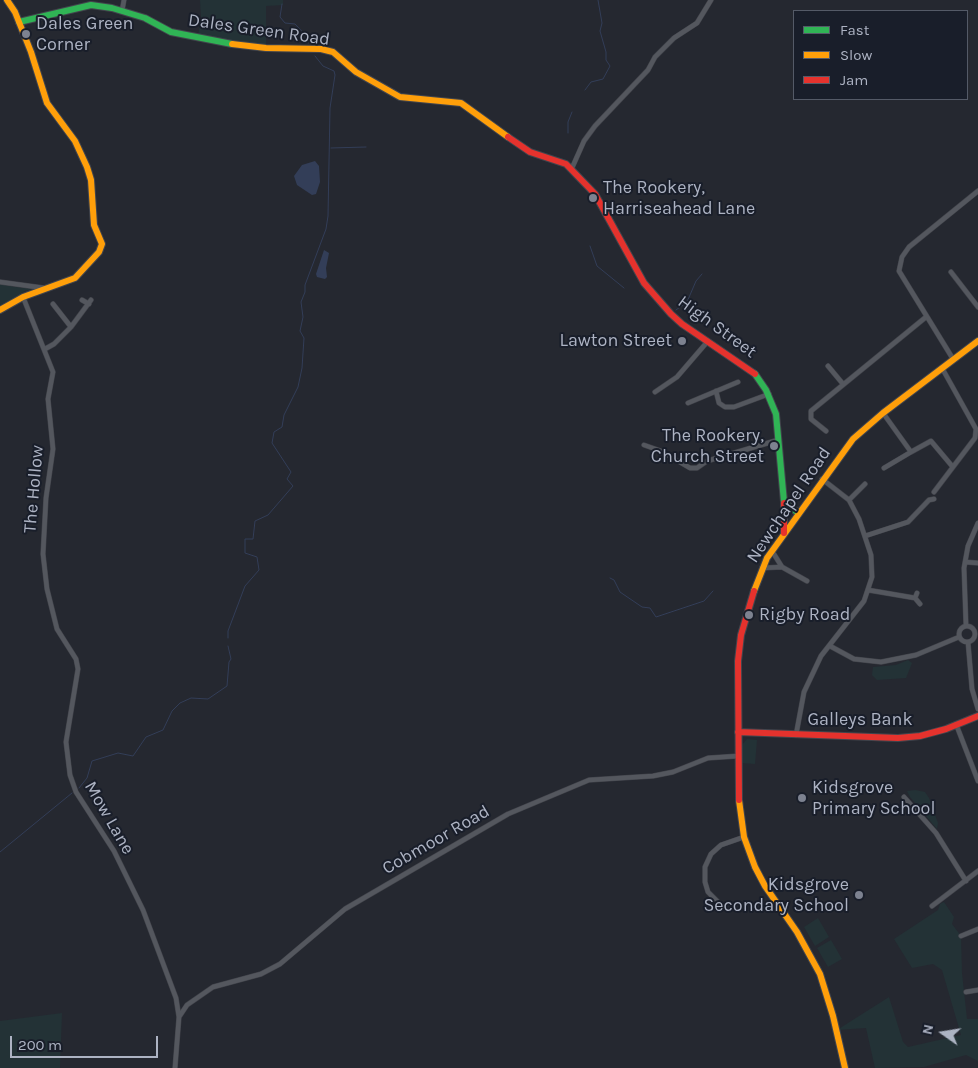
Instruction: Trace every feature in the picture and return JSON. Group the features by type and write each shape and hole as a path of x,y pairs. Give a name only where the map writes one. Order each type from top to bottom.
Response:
{"street":[{"path":"0,310 23,297 75,278 102,246 94,225 91,180 75,141 47,102 36,63 19,22 7,0"},
{"path":"122,11 124,0"},
{"path":"572,168 584,140 595,126 648,70 655,57 674,38 697,24 711,0"},
{"name":"Dales Green Road","path":"19,22 88,5 122,11 146,18 170,32 199,39 266,48 310,48 333,52 356,72 400,97 461,103 530,152 566,164 572,168"},
{"name":"High Street","path":"572,168 595,194 644,283 682,324 750,369 769,394 776,414 784,502 784,534"},
{"path":"953,359 898,271 902,257 912,244 978,192"},
{"path":"951,272 978,307"},
{"path":"0,282 48,288"},
{"name":"The Hollow","path":"23,297 45,349 54,379 48,398 53,449 46,498 43,554 47,588 57,629"},
{"path":"45,349 54,344 71,327 90,302 82,300"},
{"path":"53,304 71,327"},
{"path":"826,430 811,419 811,411 926,316"},
{"path":"655,392 677,377 708,341"},
{"name":"Newchapel Road","path":"845,1068 833,1016 813,960 764,886 744,837 738,800 739,649 749,603 762,568 798,513 853,439 883,413 978,341"},
{"path":"828,366 844,384"},
{"path":"934,492 975,438 976,429 942,368"},
{"path":"688,402 738,382"},
{"path":"716,391 719,403 726,407 734,407 769,394"},
{"path":"883,413 911,452"},
{"path":"644,445 661,451 690,468 697,468 707,461 778,440"},
{"path":"884,468 931,441 952,466"},
{"path":"796,735 804,692 821,656 854,616 868,590 872,567 860,519 849,500 822,479"},
{"path":"849,500 865,484"},
{"path":"865,536 908,522 929,500 934,499"},
{"path":"784,502 798,513"},
{"path":"966,625 965,562 968,546 978,522"},
{"path":"772,551 782,567 806,582"},
{"path":"965,562 978,562"},
{"path":"762,568 782,567"},
{"path":"868,590 916,596 920,604"},
{"path":"966,625 977,633 968,642 963,641 959,637 959,629 966,625"},
{"name":"Mow Lane","path":"57,629 76,659 78,669 66,742 70,775 76,792 114,851 142,910 176,998 179,1017 175,1068"},
{"path":"830,646 854,659 881,662 916,655 959,637"},
{"path":"968,642 972,689 978,709"},
{"name":"Galleys Bank","path":"738,732 898,738 920,736 978,716"},
{"path":"956,724 978,781"},
{"name":"Cobmoor Road","path":"179,1017 188,1005 213,987 261,974 280,964 345,909 508,814 588,780 653,776 673,772 708,758 738,756"},
{"path":"904,797 936,833 966,881"},
{"path":"724,908 708,892 704,882 705,867 711,854 720,845 744,837"},
{"path":"932,906 978,871"},
{"path":"961,936 978,930"},
{"path":"966,992 978,990"}],"shaded area":[{"path":"200,0 283,0 283,5 266,6 266,47 198,37 201,17"},
{"path":"0,284 37,288 25,291 0,306"},
{"path":"908,660 912,663 906,678 877,680 872,675 873,667 896,665"},
{"path":"747,739 757,740 755,764 741,763 742,745"},
{"path":"907,791 925,792 929,798 938,823 937,829"},
{"path":"944,902 954,917 952,924 961,936 962,973 967,1019 978,1019 978,1061 966,1055 924,1067 875,1068 866,1028 837,1030 889,997 903,1042 908,1047 961,1035 942,970 933,964 912,968 894,939 938,910 940,904"},
{"path":"818,918 829,937 815,946 804,927"},
{"path":"831,940 842,959 828,967 817,948"},
{"path":"62,1013 60,1068 0,1068 0,1021"}],"water":[{"path":"315,161 319,166 320,182 316,194 312,195 297,185 294,176 302,165"},
{"path":"324,250 329,253 326,268 327,277 325,279 317,277 316,274"}],"waterway":[{"path":"585,90 591,82 603,79 610,66 606,60 606,52 600,31 602,23 598,0"},
{"path":"282,4 280,17 285,23 295,24 310,40 309,43"},
{"path":"228,638 228,631 245,586 259,570 257,557 245,553 245,539 253,539 255,521 268,515 293,486 287,479 291,472 272,443 274,432 282,427 284,415 298,387 302,368 304,338 300,331 303,317 301,302 305,292 305,285 326,229 328,216 330,108 335,75 334,71 323,66 315,56"},
{"path":"568,133 568,122 572,112"},
{"path":"331,148 366,147"},
{"path":"590,246 597,266 624,288"},
{"path":"676,310 687,302 696,281 702,274"},
{"path":"610,578 614,580 620,592 642,607 650,608 656,617 704,601 713,591"},
{"path":"79,788 87,778 92,761 118,753 133,756 146,737 163,730 172,711 180,703 191,698 208,699 227,686 229,662 231,659 228,646"},
{"path":"0,852 72,793"}],"traffic: fast":[{"path":"19,22 91,5 112,8 145,18 171,32 232,44"},
{"path":"755,374 766,390 776,414 784,502 798,513"}],"traffic: slow":[{"path":"0,310 23,297 75,278 99,252 102,244 94,225 91,180 87,167 75,141 47,103 31,52 15,12 7,0"},
{"path":"232,44 266,48 321,49 333,52 356,72 400,97 461,103 508,137"},
{"path":"754,591 767,558 853,439 883,413 978,341"},
{"path":"739,800 744,837 755,867 765,886 797,932 820,974 833,1016 845,1068"}],"traffic: jam":[{"path":"508,137 530,152 566,164 595,194 644,283 671,314 682,324 755,374"},
{"path":"784,503 784,533"},
{"path":"739,800 738,661 741,635 754,591"},
{"path":"738,732 898,738 920,736 946,729 978,716"}],"place":[{"name":"Dales Green Corner","path":"26,34"},
{"name":"The Rookery, Harriseahead Lane","path":"593,198"},
{"name":"Lawton Street","path":"682,341"},
{"name":"The Rookery, Church Street","path":"774,446"},
{"name":"Rigby Road","path":"749,615"},
{"name":"Kidsgrove Primary School","path":"802,798"},
{"name":"Kidsgrove Secondary School","path":"859,895"}]}
